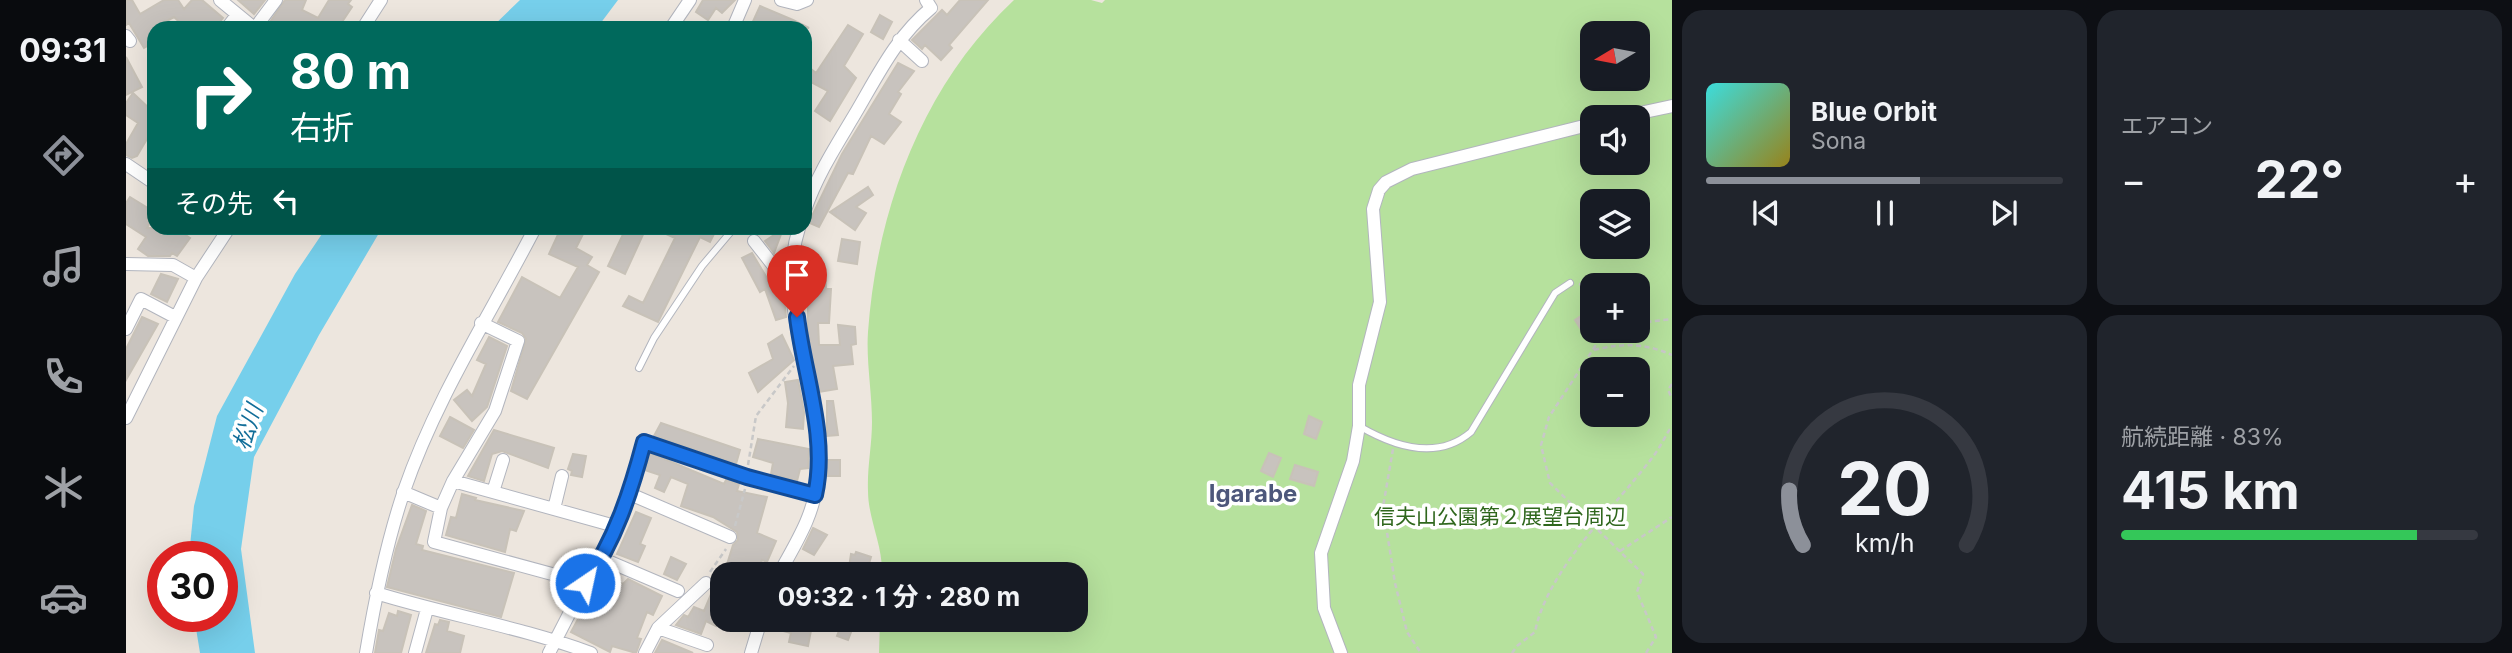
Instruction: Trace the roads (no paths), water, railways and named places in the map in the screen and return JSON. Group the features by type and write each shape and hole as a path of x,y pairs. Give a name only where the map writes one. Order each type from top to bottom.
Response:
{"street":[{"path":"220,0 245,21"},
{"path":"260,21 276,0"},
{"path":"368,21 382,0"},
{"path":"676,21 690,0"},
{"path":"736,21 745,0"},
{"path":"781,0 797,4 807,0"},
{"path":"812,176 899,40 929,4 943,0"},
{"path":"232,21 237,15"},
{"path":"899,40 922,61"},
{"path":"1650,111 1672,106"},
{"path":"1342,653 1324,608 1321,553 1349,473 1359,426 1359,385 1380,302 1381,282 1373,220 1379,190 1398,174 1412,169 1580,127"},
{"path":"126,164 147,178"},
{"path":"126,418 175,317 222,235"},
{"path":"366,653 376,593 403,492 426,435 481,323 531,235"},
{"path":"786,562 811,515 818,464 815,416 791,261 797,235"},
{"path":"754,241 794,292"},
{"path":"126,264 173,265 196,278"},
{"path":"126,330 141,299 175,317"},
{"path":"481,323 518,341 495,411 453,481 441,508 434,541 585,583"},
{"path":"549,653 585,583 603,559 630,495 644,442 747,477 815,495"},
{"path":"494,492 503,460"},
{"path":"554,509 562,476"},
{"path":"453,481 615,526"},
{"path":"403,492 441,508"},
{"path":"630,495 730,537"},
{"path":"603,559 678,591"},
{"path":"645,653 658,628 706,583"},
{"path":"376,593 427,609 555,639 591,653"},
{"path":"415,653 427,609"},
{"path":"658,628 707,645"},
{"path":"751,653 757,632"}],"lane":[{"path":"639,368 654,338 695,277 728,235"},
{"path":"1359,426 1382,439 1426,450 1458,443 1471,432 1555,293 1570,283"}],"water":[{"path":"520,0 618,0 602,21 498,21"},
{"name":"松川","path":"321,235 378,235 319,335 254,457 241,549 255,653 200,653 197,632 238,632 238,541 190,541 194,506 217,416 295,274"}],"district":[{"name":"Igarabe","path":"1253,493"}],"park label":[{"name":"信夫山公園第２展望台周辺","path":"1500,516"}]}
